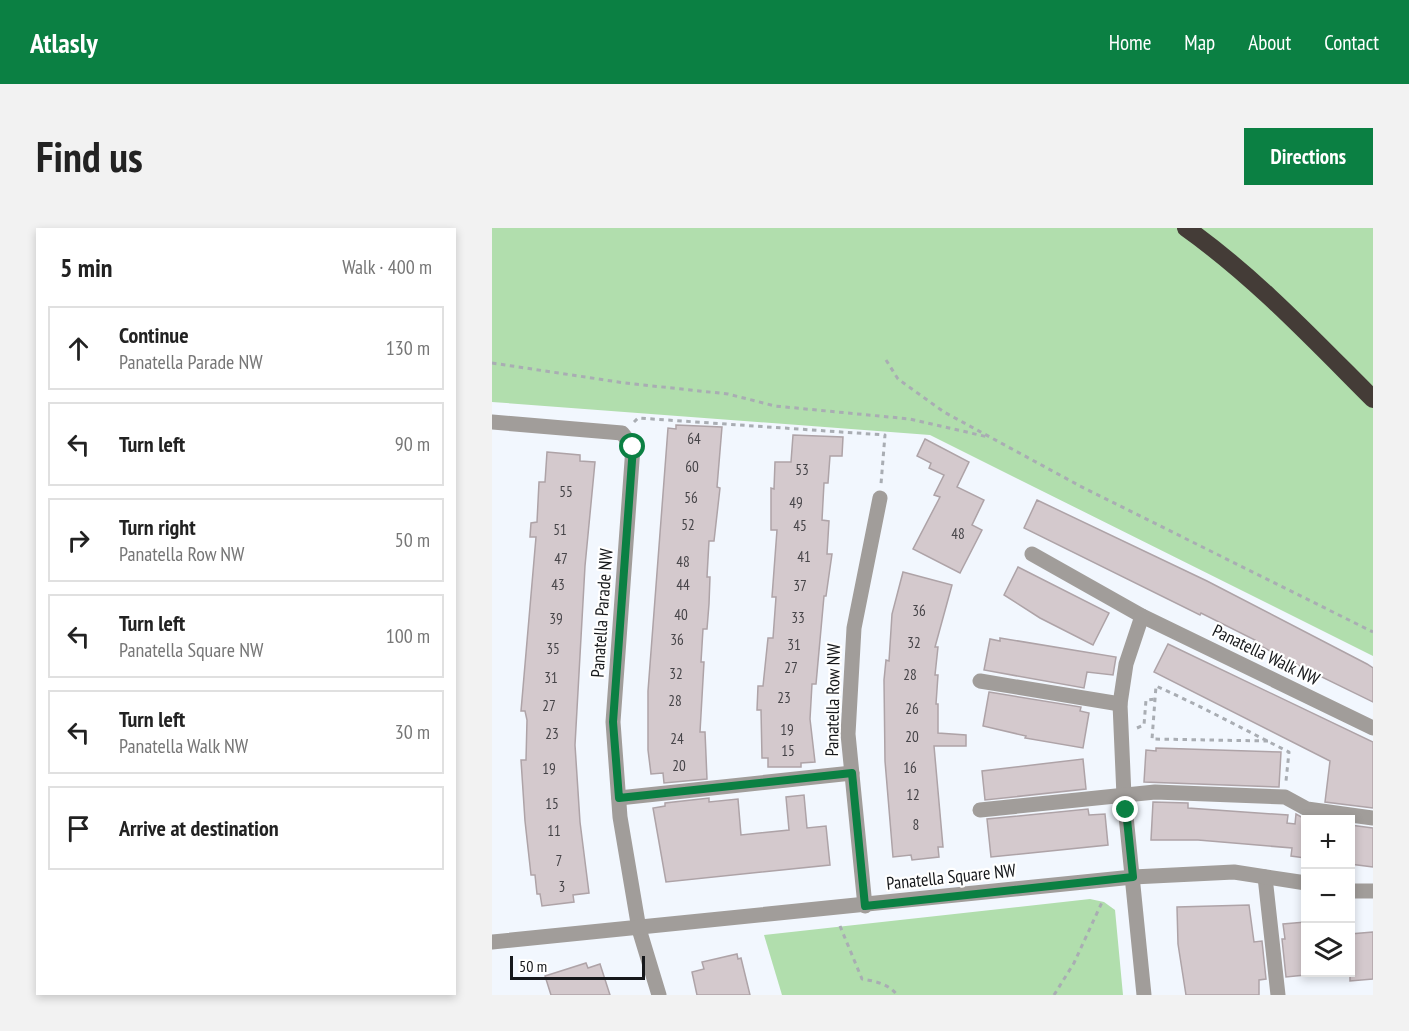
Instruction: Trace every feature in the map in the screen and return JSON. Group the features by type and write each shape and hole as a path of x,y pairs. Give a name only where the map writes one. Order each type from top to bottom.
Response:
{"highway":[{"path":"1186,228 1223,254 1263,289 1373,399"}],"street":[{"path":"492,422 622,433"},
{"name":"Panatella Parade NW","path":"622,433 633,447 613,722 619,798 639,928 659,995"},
{"name":"Panatella Row NW","path":"865,906 848,734 854,627 880,498"},
{"name":"Panatella Walk NW","path":"1032,554 1142,616 1373,728"},
{"path":"1142,616 1126,664 1120,704 1124,796 1144,995"},
{"path":"980,681 1120,704"},
{"path":"619,798 852,773"},
{"path":"980,810 1155,792 1285,797 1307,809 1373,818"},
{"name":"Panatella Square NW","path":"492,942 865,906 1133,877 1234,872 1301,882"},
{"path":"1265,877 1278,995"},
{"path":"1355,891 1373,891"}],"path":[{"path":"886,360 898,379 944,412 1080,486 1373,632"},
{"path":"492,363 625,383 728,394 775,406 910,419 993,439"},
{"path":"622,433 638,418 885,435 880,498"},
{"path":"1268,741 1152,740 1156,686 1268,741 1289,752 1286,781"},
{"path":"1137,728 1144,725 1146,700 1155,699"},
{"path":"1054,995 1074,963 1103,900"},
{"path":"840,926 862,979 877,981 893,990 897,995"}],"green space":[{"path":"492,228 1373,228 1373,656 930,435 492,402"},
{"path":"1090,899 1104,902 1115,910 1123,995 782,995 764,935"}],"building":[{"path":"676,425 722,427 717,487 720,488 714,541 709,541 707,577 710,577 709,604 707,629 703,629 701,662 704,662 700,732 705,732 707,779 664,783 663,773 651,774 648,750 648,691 668,428 676,429"},
{"path":"793,435 843,437 842,456 830,456 828,483 824,483 822,520 829,521 827,554 832,554 826,596 824,596 816,684 812,684 810,719 815,762 801,763 801,767 768,767 768,758 762,758 761,710 757,710 758,686 763,686 768,638 773,638 776,597 772,597 777,530 771,530 771,488 774,489 775,462 791,462"},
{"path":"925,439 969,462 957,487 984,500 972,525 982,530 960,573 913,549 940,497 934,495 944,475 929,468 931,463 917,456"},
{"path":"547,452 580,455 580,461 595,462 585,566 575,745 580,822 589,893 573,895 574,902 542,906 540,894 537,894 535,875 531,875 525,821 521,760 526,760 527,720 525,711 521,711 536,537 530,537 531,523 537,522 539,482 545,482"},
{"path":"1037,500 1207,581 1367,664 1373,668 1373,702 1279,656 1254,642 1255,640 1201,613 1200,615 1024,528"},
{"path":"1018,567 1109,613 1093,645 1040,618 1004,595"},
{"path":"903,572 952,585 935,647 938,647 935,675 938,675 936,704 938,704 938,733 966,735 966,746 934,746 943,847 938,847 939,857 912,860 911,855 893,857 885,761 884,680 886,660 889,661 892,614"},
{"path":"1000,638 1116,657 1113,675 1087,672 1084,688 984,670 990,639 1000,641"},
{"path":"1168,644 1373,742 1373,808 1325,802 1330,761 1154,672"},
{"path":"989,692 1081,707 1080,711 1089,713 1083,748 1025,738 1026,736 983,726"},
{"path":"1156,748 1281,752 1279,787 1144,782 1146,750 1156,751"},
{"path":"1083,759 1086,789 985,800 982,771"},
{"path":"804,795 807,828 826,826 830,865 666,882 653,808 665,806 665,803 709,798 709,802 738,799 741,835 789,830 786,797"},
{"path":"1153,802 1188,803 1188,808 1288,815 1287,823 1295,824 1296,814 1301,817 1301,857 1291,856 1292,848 1198,840 1151,840"},
{"path":"1088,809 1089,815 1105,814 1108,845 991,857 987,819"},
{"path":"1355,826 1373,828 1373,867 1355,865"},
{"path":"1249,905 1254,942 1262,941 1266,979 1259,980 1259,995 1186,995 1178,944 1177,907"},
{"path":"1301,922 1301,975 1286,977 1282,939 1285,939 1283,924"},
{"path":"1373,932 1373,979 1350,981 1350,977 1355,977 1355,934"},
{"path":"737,954 738,959 741,958 750,995 697,995 692,972 704,969 702,962"},
{"path":"586,963 588,968 600,964 610,995 551,995 545,976"}],"route":[{"path":"633,447 613,722 619,798 852,773 865,906 1133,877 1126,810"}]}
